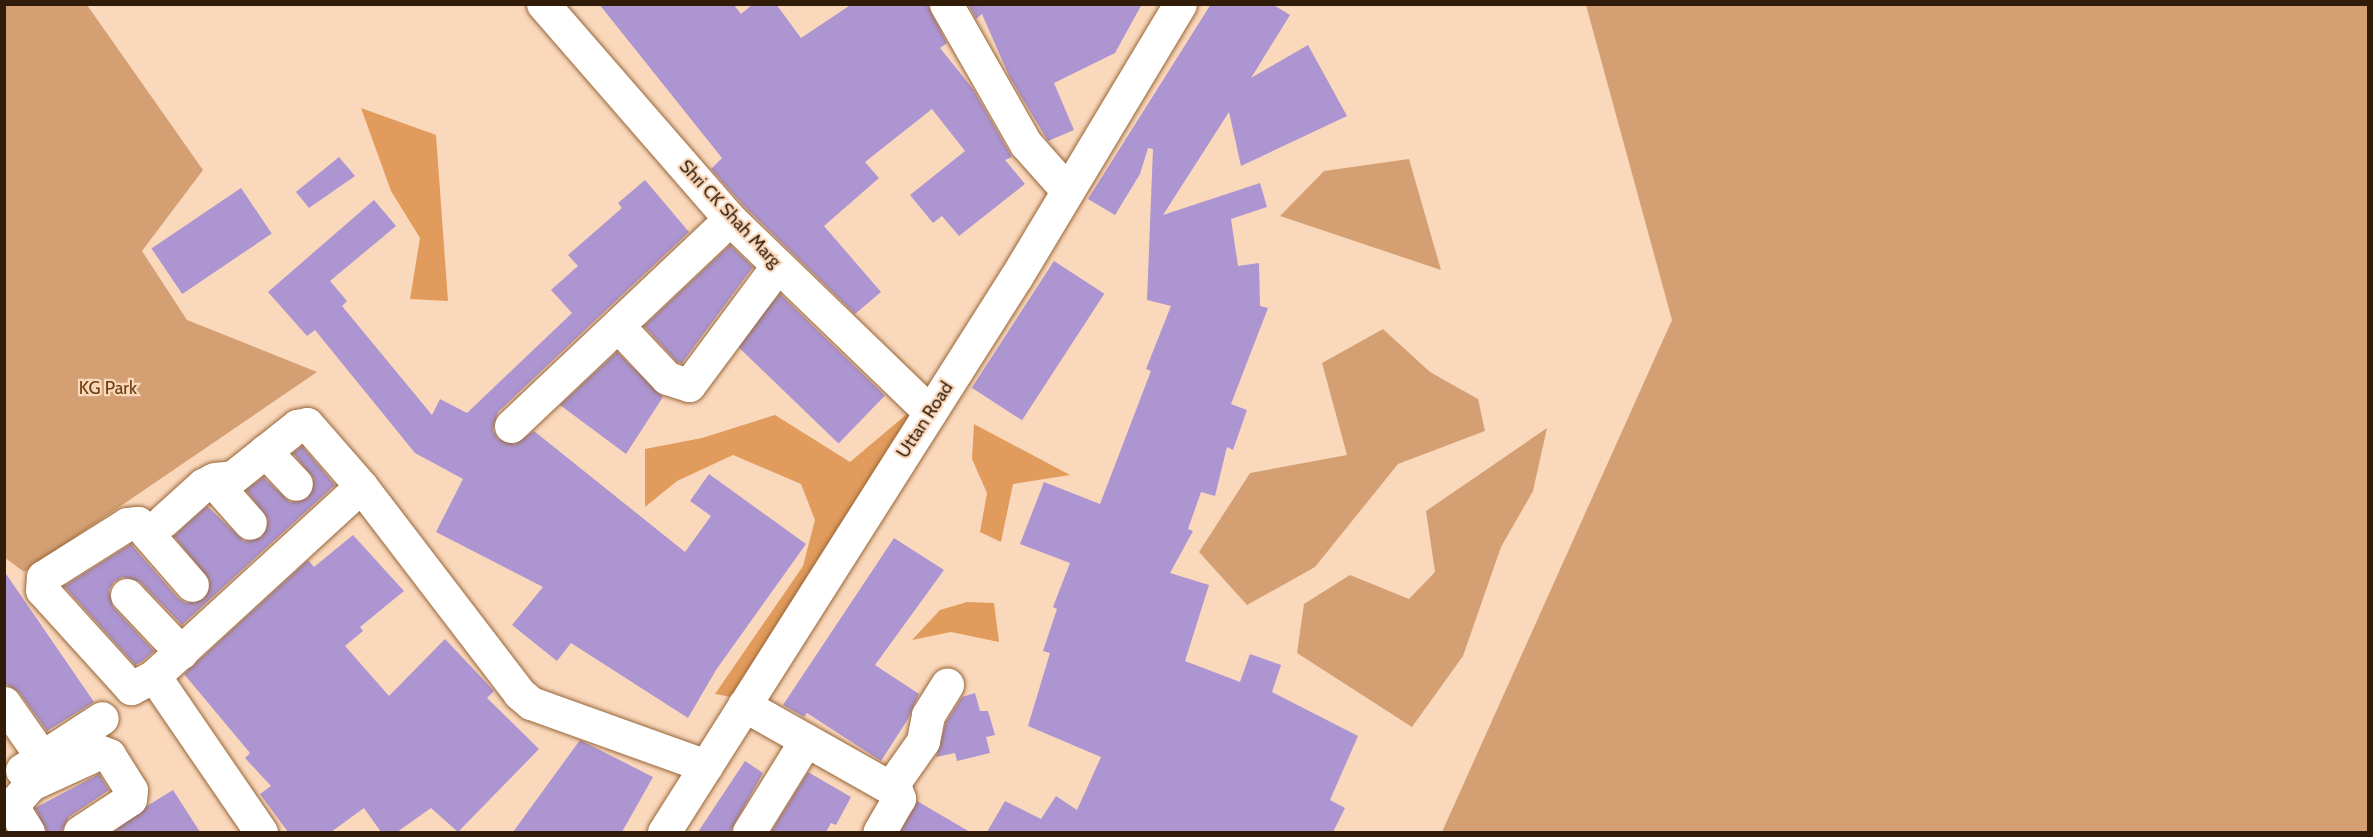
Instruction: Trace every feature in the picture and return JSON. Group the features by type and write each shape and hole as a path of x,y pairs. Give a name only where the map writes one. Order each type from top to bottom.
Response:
{"street":[{"name":"Shri CK Shah Marg","path":"543,4 730,219 930,412"},
{"path":"946,4 1026,144 1066,189"},
{"name":"Uttan Road","path":"664,832 1016,277 1066,189 1180,4"},
{"path":"511,426 730,219"},
{"path":"618,326 667,378 689,385 778,265"},
{"path":"163,521 212,480 233,477 297,426 307,424 361,486 519,693 531,703 706,766"},
{"path":"265,451 296,484"},
{"path":"212,480 250,523"},
{"path":"192,585 138,524 127,524 43,577 42,590 130,688 154,676 361,486"},
{"path":"127,595 181,652"},
{"path":"154,676 261,832"},
{"path":"890,788 923,741 928,715 947,685"},
{"path":"4,703 25,773 16,801 16,813 28,832"},
{"path":"744,705 890,788 899,798 879,832"},
{"path":"25,773 102,718"},
{"path":"749,832 806,740"},
{"path":"25,773 101,752 109,755 131,790 130,799 80,832"}],"green space":[{"name":"KG Park","path":"4,5 87,5 203,170 142,251 187,320 317,372 24,572 4,557"},
{"path":"1586,5 2368,5 2368,832 1442,832 1672,320"},
{"path":"1409,159 1441,270 1280,216 1324,171"},
{"path":"1383,329 1430,372 1478,399 1485,431 1398,464 1315,567 1247,605 1199,552 1250,473 1347,455 1322,363"},
{"path":"1547,428 1533,491 1501,547 1463,656 1412,727 1297,653 1304,604 1350,575 1409,599 1435,572 1426,511"}],"shaded area":[{"path":"361,108 436,135 448,301 410,299 420,238 391,191"},
{"path":"920,403 738,698 715,694 803,566 815,520 801,484 733,455 677,481 645,507 645,449 702,438 775,415 850,462"},
{"path":"974,424 1070,475 1013,484 1001,542 980,532 987,493 972,459"},
{"path":"967,602 994,603 999,642 951,632 912,640 940,610"}],"building":[{"path":"599,4 733,4 741,14 753,4 776,4 801,38 852,4 927,4 947,43 940,48 973,89 1012,157 1005,160 1025,184 959,236 942,216 933,223 910,195 965,151 932,109 865,162 879,178 824,226 881,292 855,314 744,206 711,169 722,158"},
{"path":"968,4 1142,4 1115,53 1054,83 1074,130 1048,141 1010,78 982,14 976,19"},
{"path":"1211,4 1272,4 1290,15 1251,78 1308,45 1347,116 1241,166 1229,112 1163,215 1260,183 1267,207 1231,219 1238,266 1259,263 1260,306 1268,308 1231,404 1247,410 1233,450 1227,447 1215,496 1201,492 1188,529 1193,531 1170,573 1209,585 1185,661 1240,682 1250,654 1281,665 1272,692 1358,736 1330,800 1345,808 1333,832 987,832 1005,801 1041,819 1056,796 1077,810 1101,757 1028,726 1050,653 1043,651 1057,609 1053,607 1070,563 1020,544 1044,482 1100,504 1151,371 1146,369 1171,306 1147,300 1153,149 1148,148 1140,174 1115,215 1088,199"},
{"path":"339,157 355,176 309,208 296,192"},
{"path":"645,180 689,232 498,412 493,430 498,439 515,444 534,431 685,552 711,516 690,501 709,474 806,544 716,670 688,718 571,643 557,661 512,625 543,587 436,532 463,479 415,453 315,330 307,336 268,292 374,200 396,226 330,281 347,301 342,306 432,415 440,399 467,413 572,313 551,290 578,266 568,255 622,208 618,203"},
{"path":"241,188 272,234 182,294 151,248"},
{"path":"730,245 753,267 682,363 677,362 644,326"},
{"path":"1054,261 1104,294 1022,420 972,388"},
{"path":"780,294 885,395 838,444 733,342"},
{"path":"617,352 663,397 626,454 560,405"},
{"path":"302,446 335,485 182,625 140,582 123,577 114,582 109,590 113,607 154,651 143,661 135,665 64,586 131,544 178,598 186,603 204,599 210,581 174,536 207,506 244,541 262,537 268,519 246,490 263,477 290,502 308,498 314,479 293,453"},
{"path":"353,535 404,591 360,627 363,631 345,646 389,696 445,639 494,691 487,698 539,749 458,832 431,808 397,832 381,832 364,808 331,832 288,832 260,794 271,786 245,758 250,753 184,674 308,560 314,567"},
{"path":"894,538 944,570 875,665 919,694 908,719 881,761 807,713 804,717 783,705"},
{"path":"4,571 94,702 47,731 19,692 4,683"},
{"path":"975,693 980,711 988,711 995,735 986,737 990,753 957,761 955,753 936,757 946,722 962,697"},
{"path":"580,740 653,777 622,832 513,832"},
{"path":"745,761 763,773 730,832 698,832"},
{"path":"808,772 851,797 836,825 831,823 826,832 771,832"},
{"path":"99,774 109,790 69,817 61,832 47,832 35,808"},
{"path":"173,790 200,832 113,832 147,806"},
{"path":"917,801 970,832 900,832"}]}
